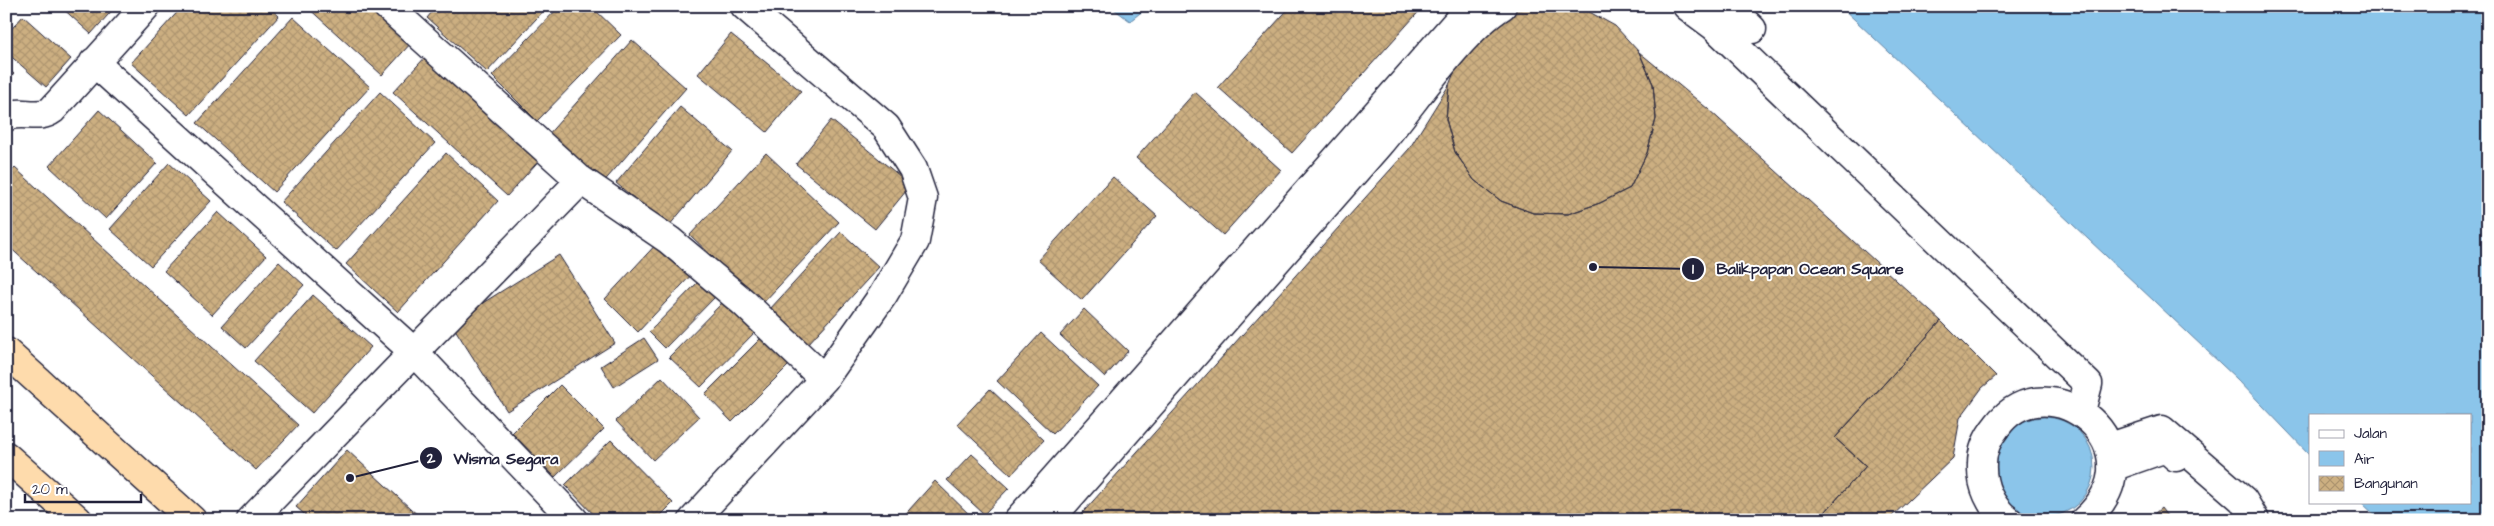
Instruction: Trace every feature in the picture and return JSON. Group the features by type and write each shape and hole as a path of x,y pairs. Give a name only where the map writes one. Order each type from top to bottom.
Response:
{"highway":[{"path":"6,352 192,520"},
{"path":"6,456 78,520"}],"street":[{"path":"6,117 14,114 48,113 146,6"},
{"path":"386,6 581,180 669,240 743,302 824,380"},
{"path":"693,520 824,380 882,295 915,241 923,198 913,169 886,128 745,6"},
{"path":"1018,520 1471,6"},
{"path":"1049,520 1391,130 1453,52 1491,13 1502,6"},
{"path":"1687,6 1714,26 2088,384 2081,411"},
{"path":"1728,6 1752,29"},
{"path":"94,62 415,353 574,520"},
{"path":"252,520 581,180"},
{"path":"2008,520 2001,515 1988,497 1982,477 1982,456 1989,436 2002,419 2020,407 2040,402 2061,403 2081,411 2098,426 2111,457 2109,489 2098,508 2085,520"},
{"path":"2111,457 2162,430 2243,500 2255,520"},
{"path":"2111,457 2166,448 2234,507 2242,520"}],"water":[{"path":"1110,6 1149,6 1130,21"},
{"path":"1840,6 2488,6 2488,520 2380,520 2363,504 2472,504 2472,414 2309,414 2309,454 2237,379"},
{"path":"2044,417 2054,418 2072,425 2086,439 2093,457 2093,477 2086,495 2072,509 2054,516 2044,517 2034,516 2016,509 2002,495 1995,477 1994,467 1995,457 2002,439 2016,425 2034,418"}],"building":[{"path":"60,6 116,6 91,34"},
{"path":"183,6 268,6 279,16 189,115 131,63"},
{"path":"306,6 373,6 412,42 382,75"},
{"path":"437,6 548,6 487,72 427,18"},
{"path":"560,6 591,6 621,35 537,121 492,76"},
{"path":"1291,6 1423,7 1292,153 1218,87"},
{"path":"1534,6 1567,6 1584,9 1615,26 1639,52 1653,84 1656,119 1647,153 1630,188 1600,203 1568,214 1533,213 1501,201 1474,180 1455,152 1446,119 1449,85 1462,53 1485,27 1515,10"},
{"path":"23,16 71,59 46,87 6,52 6,35"},
{"path":"293,17 370,87 274,192 197,123"},
{"path":"731,34 801,91 767,132 698,74"},
{"path":"632,40 686,88 601,185 546,137"},
{"path":"430,52 544,155 507,196 393,92"},
{"path":"1639,52 1708,109 1941,321 1835,438 1866,466 1818,520 1076,520 1409,149 1449,85 1446,119 1455,152 1474,180 1501,201 1533,213 1568,214 1600,203 1630,188 1647,153 1656,119 1653,84"},
{"path":"6,67 14,74 6,82"},
{"path":"380,92 435,143 336,251 281,202"},
{"path":"1195,92 1281,170 1223,235 1136,158"},
{"path":"680,107 732,151 668,227 616,183"},
{"path":"99,110 157,163 106,219 49,166"},
{"path":"831,120 911,185 875,229 796,164"},
{"path":"446,153 498,201 398,312 346,264"},
{"path":"766,153 839,222 762,304 690,235"},
{"path":"169,163 211,201 151,266 110,229"},
{"path":"15,168 298,425 256,470 6,244 6,177"},
{"path":"1113,177 1157,216 1082,300 1038,260"},
{"path":"218,212 266,256 212,315 164,271"},
{"path":"841,232 879,267 807,345 769,310"},
{"path":"661,239 695,271 638,332 605,299"},
{"path":"559,255 615,343 507,411 451,323"},
{"path":"279,262 304,285 246,348 222,326"},
{"path":"701,279 717,295 665,348 649,332"},
{"path":"313,295 371,347 312,413 254,361"},
{"path":"726,299 758,329 701,387 669,357"},
{"path":"1084,309 1128,351 1105,377 1060,335"},
{"path":"1941,321 1996,376 1982,388 1960,418 1953,458 1888,520 1818,520 1866,466 1835,438"},
{"path":"1041,333 1098,386 1053,434 997,381"},
{"path":"763,336 791,363 732,422 705,394"},
{"path":"644,338 658,359 614,387 601,366"},
{"path":"662,377 699,417 653,460 616,421"},
{"path":"560,385 604,429 555,477 512,433"},
{"path":"990,389 1044,440 1011,475 957,424"},
{"path":"611,440 673,503 656,520 599,520 565,485"},
{"path":"347,450 423,520 311,520 296,507"},
{"path":"972,454 1009,488 984,514 947,480"},
{"path":"935,481 975,520 900,520"},
{"path":"2161,508 2170,520 2147,520"}],"place":[{"name":"Balikpapan Ocean Square","path":"1593,267"},
{"name":"Wisma Segara","path":"350,478"}]}
